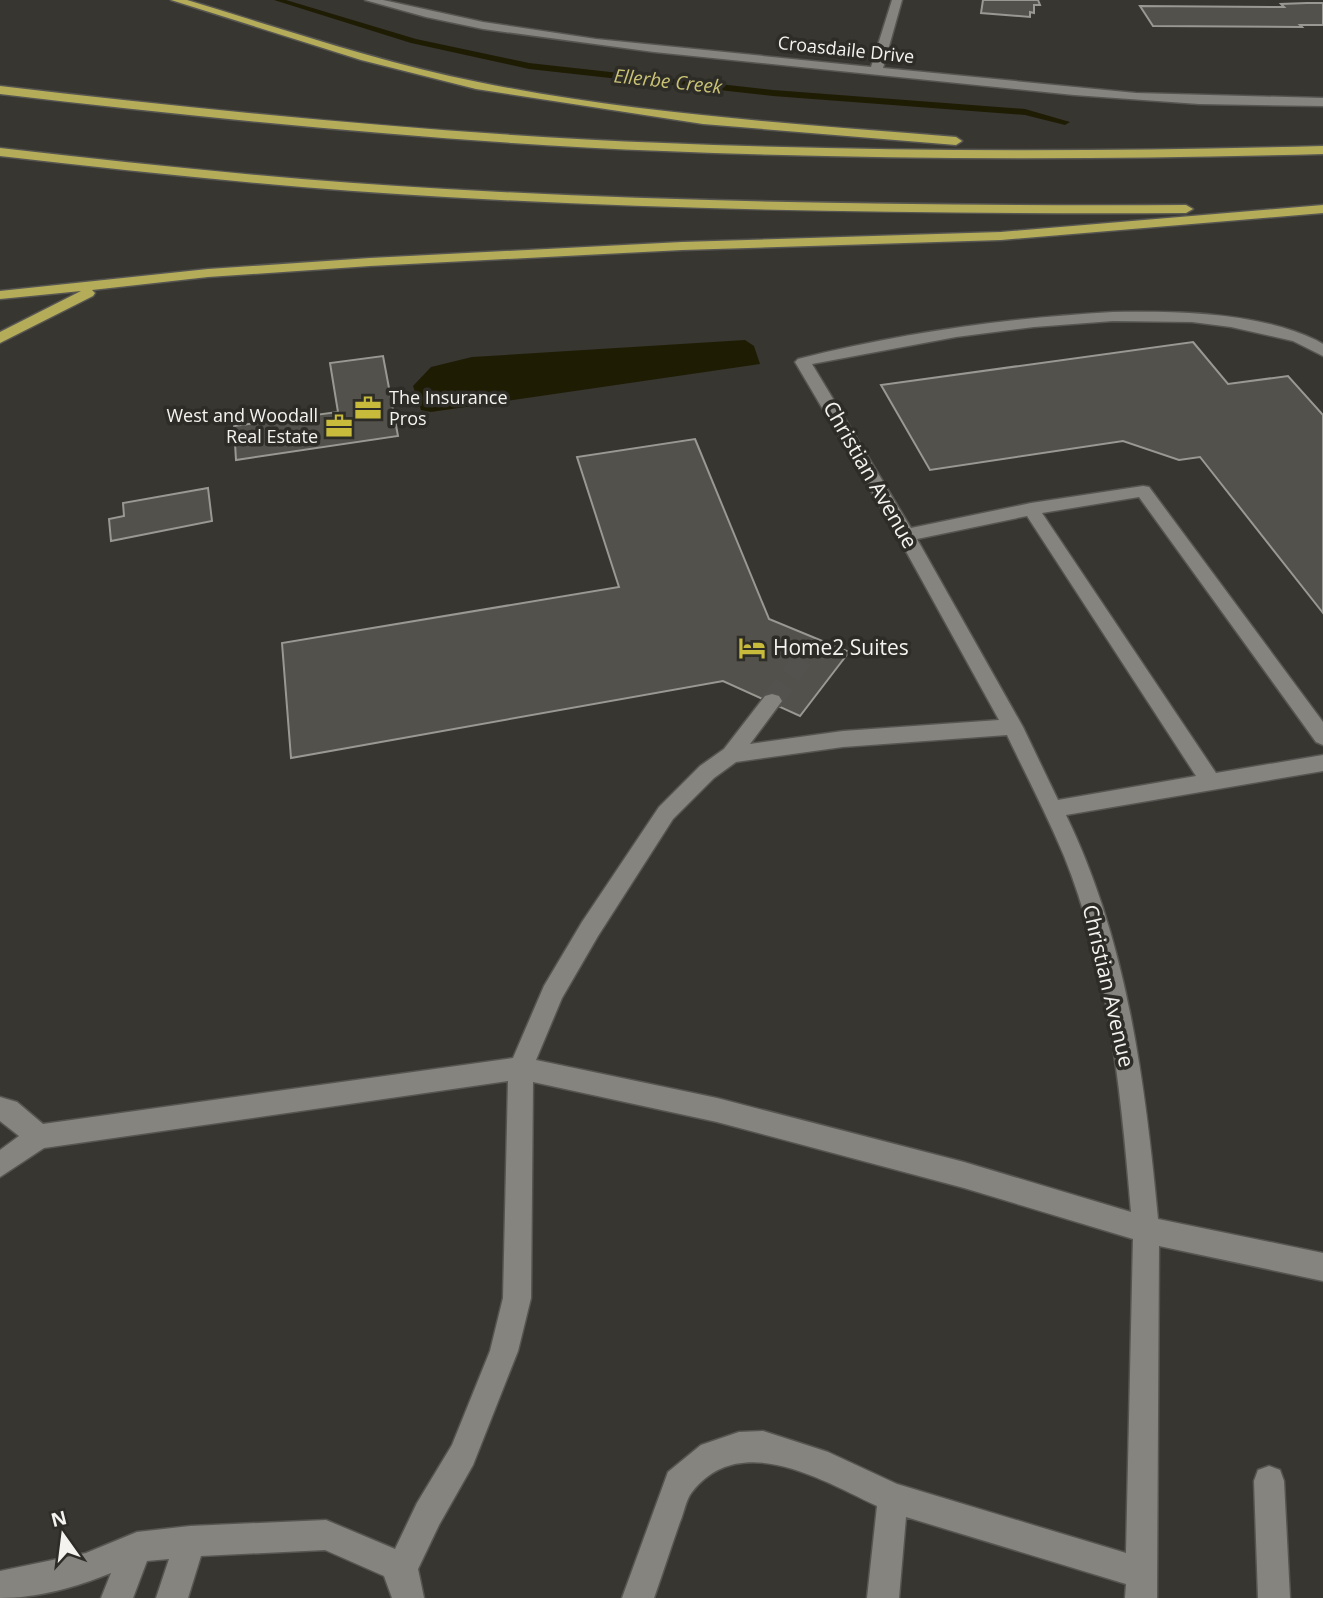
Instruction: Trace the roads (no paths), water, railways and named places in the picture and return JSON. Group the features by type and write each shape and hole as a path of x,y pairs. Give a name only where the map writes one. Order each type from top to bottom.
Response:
{"highway":[{"path":"176,0 365,58 476,85 536,96 704,120 902,135 1083,155"},
{"path":"0,90 202,113 492,137 718,149 1083,155 1323,150"},
{"path":"0,152 80,162 446,192 704,206 1045,210 1323,207"},
{"path":"0,295 208,273 369,262 668,247 1001,236 1323,207"},
{"path":"0,338 26,326 62,303 120,284"}],"street":[{"name":"Croasdaile Drive","path":"370,0 437,18 528,34 1139,97 1234,102 1323,102"},
{"path":"876,71 897,0"},
{"name":"Christian Avenue","path":"1141,1586 1146,1230 1135,1109 1121,1023 1102,941 1075,857 1013,727 906,535 803,362 855,349 1023,323 1144,316 1234,321 1309,340 1323,351"},
{"path":"906,535 1031,509 1143,491 1323,737"},
{"path":"1031,509 1211,782"},
{"path":"394,1598 405,1583 428,1514 463,1455 504,1351 517,1298 521,1068 552,993 590,929 666,813 707,772 731,755 772,701"},
{"path":"731,755 844,739 1013,727"},
{"path":"1053,809 1323,763"},
{"path":"0,1165 39,1137 521,1068 717,1110 964,1175 1146,1230 1323,1267"},
{"path":"0,1109 8,1110 39,1137"},
{"path":"638,1598 679,1483 711,1455 739,1447 763,1446 828,1467 893,1499 1141,1586"},
{"path":"1269,1481 1274,1598"},
{"path":"883,1598 893,1499"},
{"path":"0,1587 86,1568 136,1547 190,1541 326,1535 405,1583"},
{"path":"172,1598 190,1541"},
{"path":"117,1598 136,1547"}],"waterway":[{"name":"Ellerbe Creek","path":"278,0 414,41 529,66 773,93 1025,112 1065,122"}],"tunnel":[{"path":"772,701 809,650"}],"place":[{"name":"The Insurance Pros","path":"368,408"},
{"name":"West and Woodall Real Estate","path":"339,426"},
{"name":"Home2 Suites","path":"752,648"}]}
